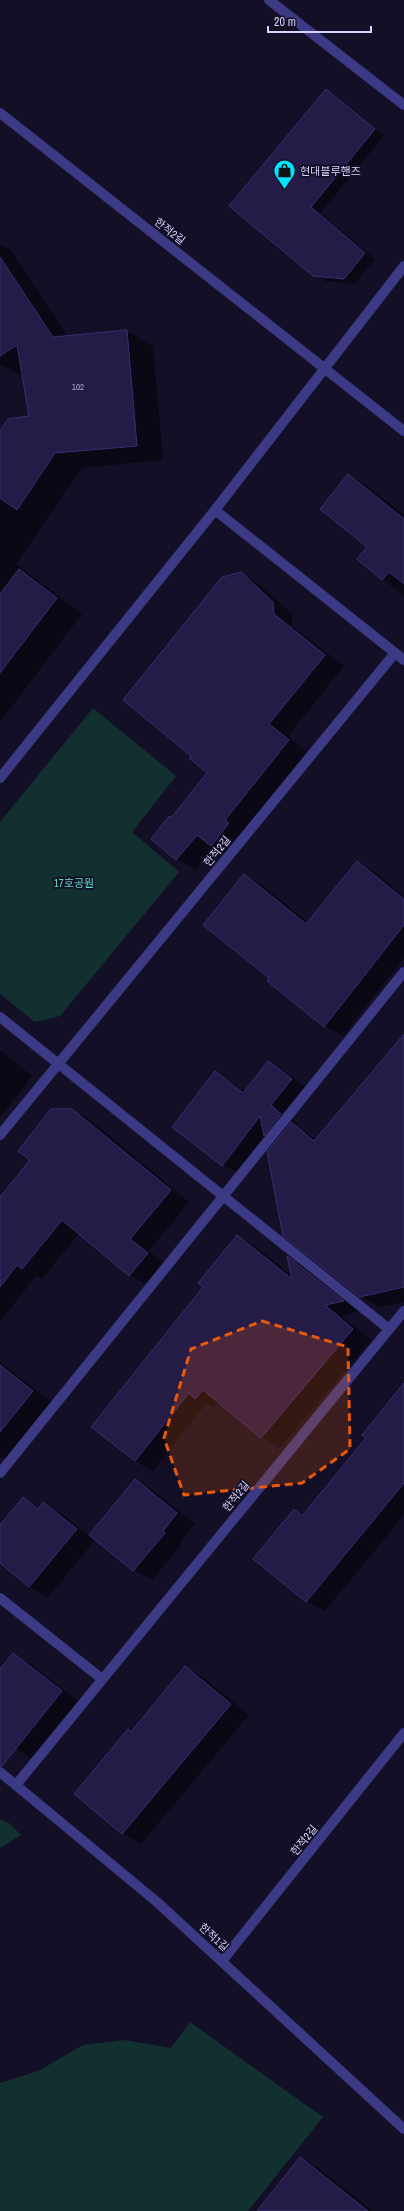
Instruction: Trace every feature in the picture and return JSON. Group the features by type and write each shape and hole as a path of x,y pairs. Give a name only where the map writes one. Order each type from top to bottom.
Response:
{"street":[{"path":"269,0 404,105"},
{"name":"한적2길","path":"0,113 325,367 404,431"},
{"path":"0,778 215,510 404,266"},
{"path":"215,510 404,660"},
{"name":"한적2길","path":"0,1135 395,653"},
{"path":"0,1473 404,972"},
{"path":"0,1017 389,1329"},
{"name":"한적2길","path":"16,1785 404,1311"},
{"path":"0,1598 102,1679"},
{"name":"한적2길","path":"222,1961 404,1733"},
{"name":"한적1길","path":"0,1772 157,1902 404,2129"}],"highlighted area":[{"path":"262,1321 348,1347 350,1449 302,1483 184,1495 164,1438 191,1349"}],"green space":[{"name":"17호공원","path":"93,708 176,776 132,832 179,872 60,1016 35,1022 0,994 0,822"},
{"path":"0,1819 9,1823 21,1835 0,1848"},
{"path":"190,2022 323,2117 248,2211 0,2211 0,2083 38,2071 83,2045 124,2040 171,2048"}],"building":[{"path":"326,89 375,129 311,207 365,253 344,279 313,276 229,206"},
{"path":"0,257 53,337 127,330 137,446 55,453 17,510 0,498 0,431 8,419 29,416 17,345 0,356"},
{"path":"348,474 404,519 404,584 389,572 382,580 357,559 367,547 320,509"},
{"path":"19,569 57,598 0,673 0,594"},
{"path":"241,572 273,602 274,614 325,655 269,724 289,740 225,820 229,823 211,846 197,835 176,860 151,839 169,816 171,818 207,773 189,758 191,756 123,700 222,577"},
{"path":"357,861 404,899 404,925 324,1027 267,981 269,978 203,925 244,874 306,924"},
{"path":"404,1034 404,1287 360,1297 283,1236 267,1152 291,1122 314,1141"},
{"path":"268,1061 292,1079 271,1105 281,1114 264,1136 260,1116 222,1166 172,1127 215,1071 243,1093"},
{"path":"51,1109 72,1109 171,1190 130,1239 148,1253 129,1276 62,1220 22,1269 17,1265 0,1287 0,1197 30,1160 18,1151"},
{"path":"237,1235 292,1279 287,1256 344,1301 325,1305 353,1329 261,1438 203,1390 195,1399 189,1393 135,1461 91,1427 203,1287 198,1283"},
{"path":"0,1365 33,1391 0,1432"},
{"path":"404,1383 404,1483 306,1602 253,1559 294,1509 302,1516 366,1438 362,1435"},
{"path":"135,1479 177,1513 163,1531 165,1533 133,1571 89,1535"},
{"path":"23,1497 38,1509 43,1502 77,1529 29,1587 0,1563 0,1525"},
{"path":"13,1653 62,1691 2,1766 0,1766 0,1669"},
{"path":"185,1666 231,1704 122,1834 74,1794 128,1729 131,1732"},
{"path":"300,2157 368,2211 257,2211"}],"place":[{"name":"현대블루핸즈","path":"284,190"}]}
